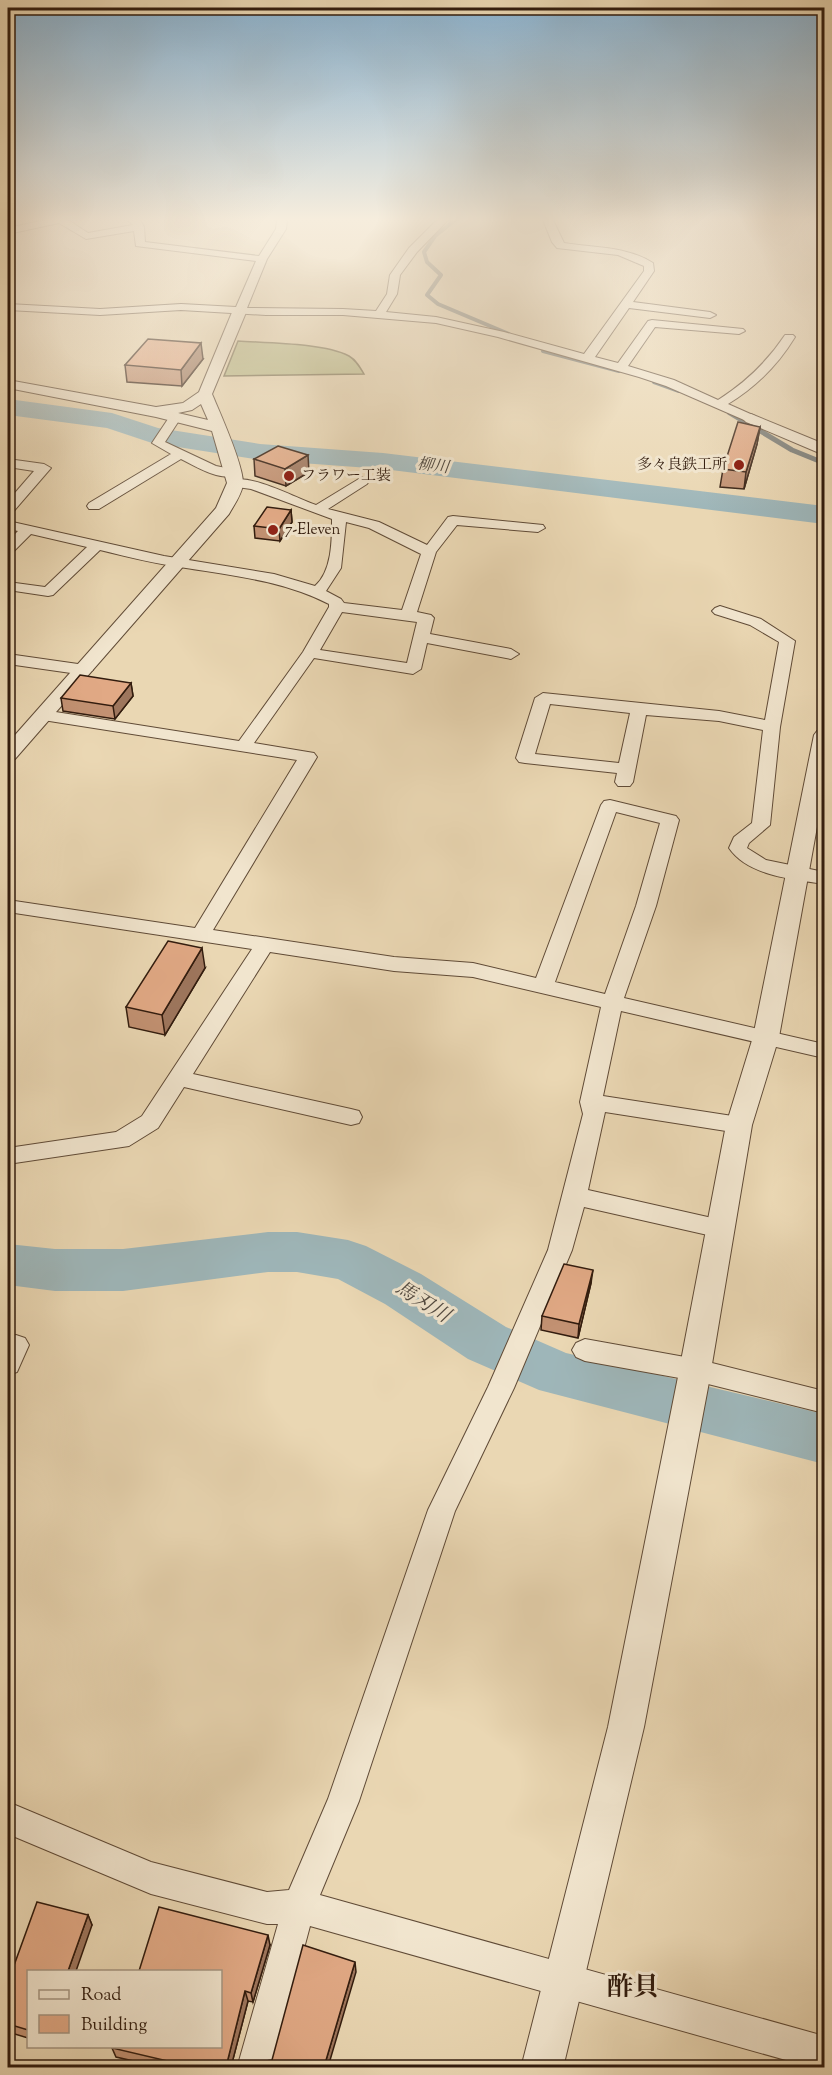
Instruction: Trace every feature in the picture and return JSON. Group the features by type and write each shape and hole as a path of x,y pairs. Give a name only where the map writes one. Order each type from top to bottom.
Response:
{"street":[{"path":"156,412 188,407 205,394 237,317"},
{"path":"394,317 460,325 670,383 825,450"},
{"path":"586,358 591,355 618,317"},
{"path":"702,328 709,317"},
{"path":"621,368 652,323 740,331"},
{"path":"719,405 744,389 783,350 789,337"},
{"path":"8,384 176,416 222,440"},
{"path":"8,755 223,510 231,496 233,478 205,394"},
{"path":"176,416 158,443 233,478 317,510 339,517 366,521 429,552"},
{"path":"94,506 180,454"},
{"path":"8,462 44,468 8,509"},
{"path":"317,510 362,481"},
{"path":"318,591 326,586 339,548 339,517"},
{"path":"408,616 429,552 453,520 538,528"},
{"path":"8,525 177,562 220,568 318,591 336,602 337,607 310,653 244,746"},
{"path":"8,549 28,529"},
{"path":"8,586 48,592 98,544"},
{"path":"310,653 413,669 426,618 337,607"},
{"path":"720,611 765,625 787,641 772,727 761,825 740,841 738,848 743,855 760,865 825,878"},
{"path":"422,637 511,654"},
{"path":"8,659 84,670"},
{"path":"639,709 625,776 525,758 543,698 719,716 772,727"},
{"path":"43,714 308,757 201,934"},
{"path":"542,2067 626,1727 722,1229 739,1125 766,1037 825,735"},
{"path":"254,2067 300,1906 344,1801 442,1510 501,1388 560,1250 594,1114 591,1102 613,1001 646,906 670,820 610,805 543,986"},
{"path":"8,906 394,964 473,970 825,1051"},
{"path":"8,1156 121,1140 150,1122 265,945"},
{"path":"178,1078 351,1117"},
{"path":"591,1102 739,1125"},
{"path":"575,1196 722,1229"},
{"path":"585,1350 694,1376 825,1402"},
{"path":"8,1818 151,1878 267,1908 300,1906 825,2053"}],"green space":[{"path":"238,341 325,348 349,356 364,374 224,376"}],"building":[{"path":"148,339 201,343 181,370 125,365"},
{"name":"多々良鉄工所","path":"738,422 760,427 746,472 723,469"},
{"path":"278,446 308,455 285,469 254,459"},
{"path":"267,507 291,510 279,529 254,526"},
{"path":"80,675 131,683 113,706 61,698"},
{"path":"168,941 202,948 162,1015 126,1007"},
{"path":"564,1264 593,1270 579,1324 542,1316"},
{"path":"37,1902 88,1915 68,1970 27,1970 27,2030 8,2024 8,1982"},
{"path":"159,1907 268,1935 251,1993 245,1991 226,2067 193,2067 112,2048 222,2048 222,1970 139,1970"},
{"path":"303,1945 355,1962 324,2067 264,2067 266,2061 272,2060"}],"waterway":[{"path":"468,317 509,334"},
{"path":"543,351 619,371"},
{"path":"654,382 679,391"},
{"name":"柳川","path":"8,407 112,421 152,435 260,452 383,461 824,515"},
{"path":"729,413 759,431"},
{"path":"757,429 792,450 824,463"},
{"name":"馬刃川","path":"8,1265 55,1270 123,1270 268,1252 297,1252 348,1260 403,1289 487,1343 558,1374 824,1439"}],"place":[{"name":"多々良鉄工所","path":"739,465"},
{"name":"フラワー工装","path":"289,476"},
{"name":"7-Eleven","path":"273,530"}],"district":[{"name":"酢貝","path":"633,1988"}]}
